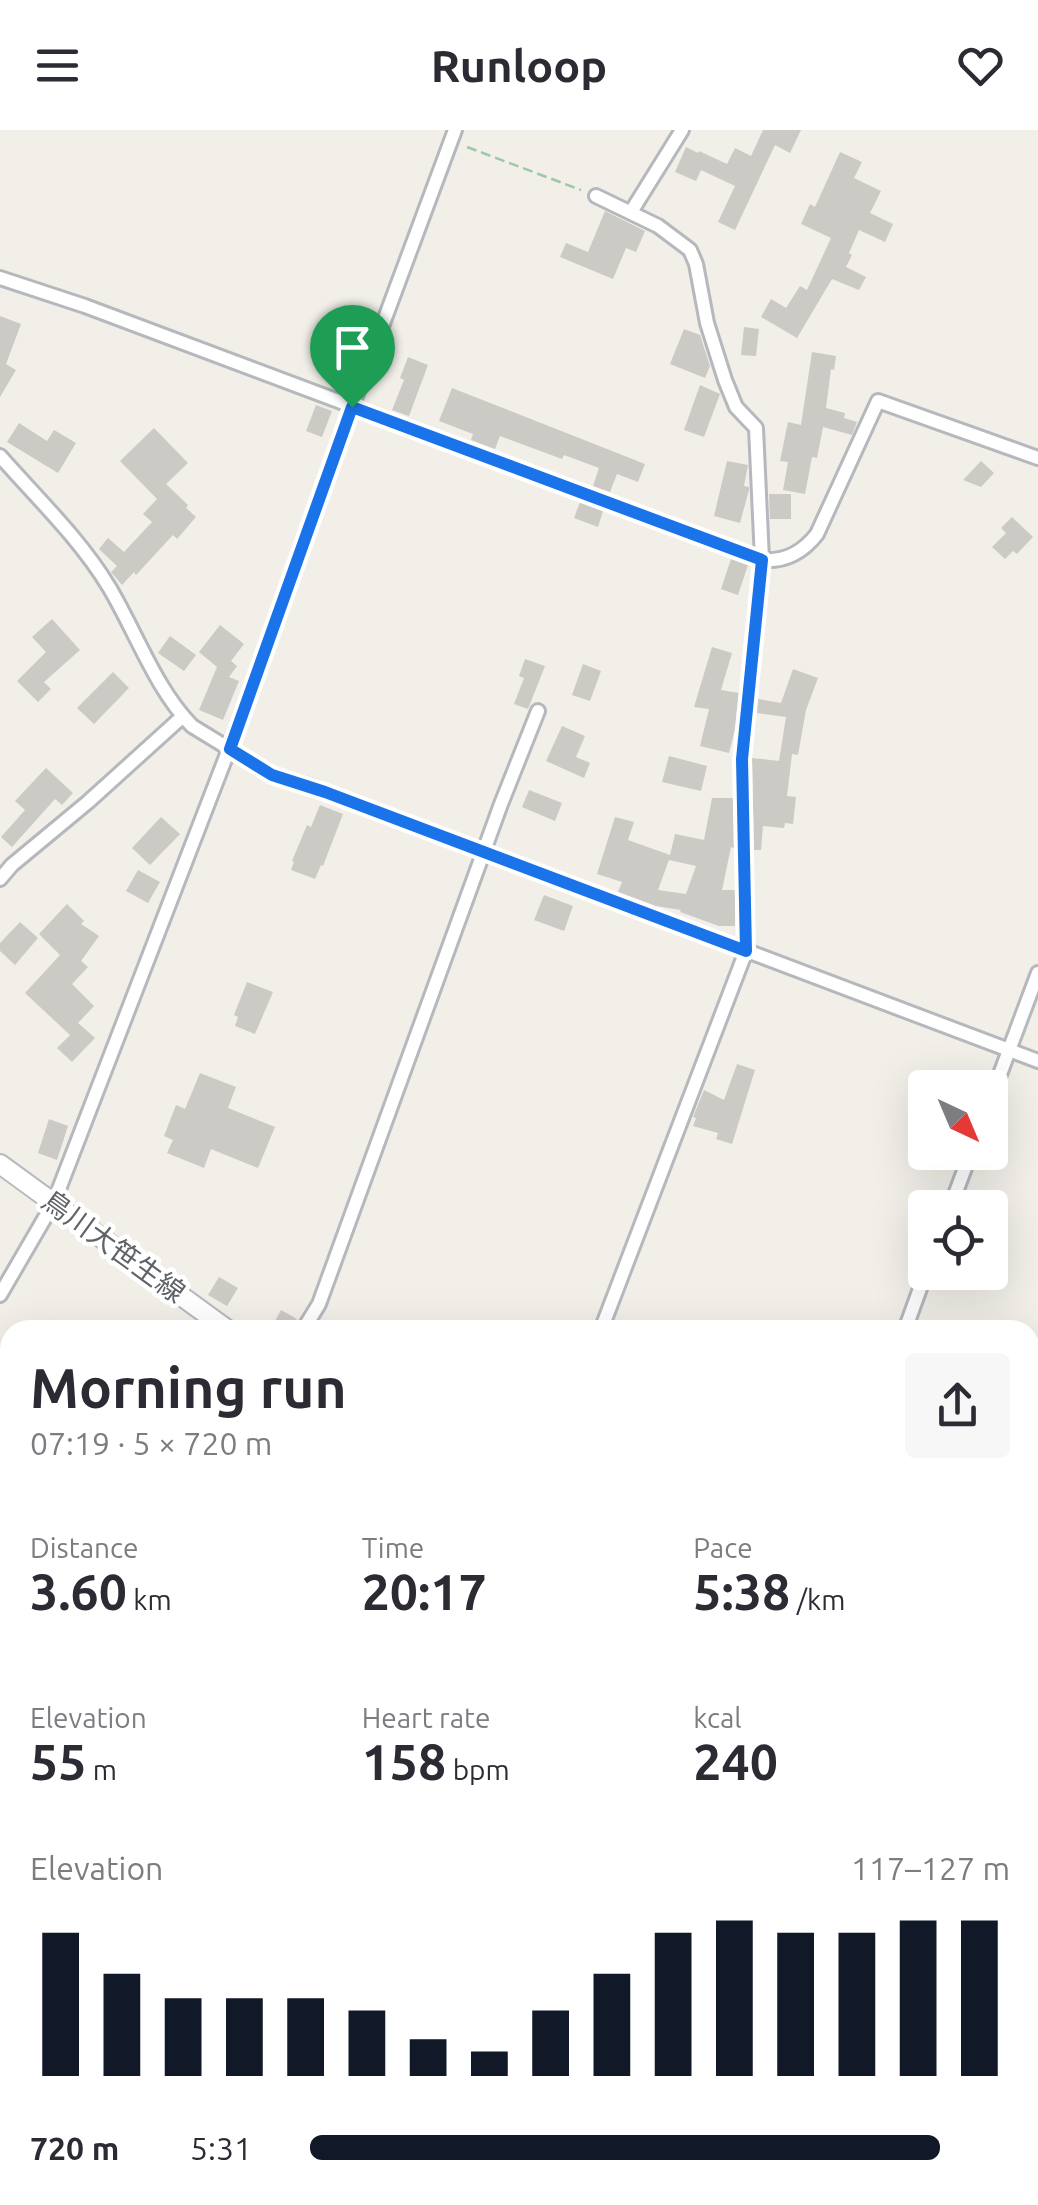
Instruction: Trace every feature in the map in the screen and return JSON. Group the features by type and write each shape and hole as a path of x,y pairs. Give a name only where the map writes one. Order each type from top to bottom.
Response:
{"street":[{"path":"632,212 682,130"},
{"path":"0,1296 54,1202 230,749 453,135"},
{"path":"596,196 632,212 690,250 707,323 736,407 756,428 762,560 742,759 746,951 605,1320"},
{"path":"0,278 85,306 762,560 793,555 808,546 817,534 878,401 1038,458"},
{"path":"0,456 80,546 108,584 182,717 278,778 313,787 1038,1061"},
{"path":"309,1320 319,1304 538,712"},
{"path":"0,879 182,717"},
{"path":"1002,1070 1038,973"},
{"name":"鳥川大笹生線","path":"0,1164 214,1320"},
{"path":"909,1320 919,1290"}],"path":[{"path":"453,135 596,196"}],"building":[{"path":"763,130 801,130 790,153 775,145 735,230 718,222 735,186 701,170 696,181 675,172 686,147 727,164 735,148 751,156"},
{"path":"840,152 862,162 854,178 881,191 870,213 893,224 885,242 859,230 846,267 866,277 859,290 832,279 797,338 761,317 771,299 786,308 800,286 807,290 831,238 801,224 810,204 815,207"},
{"path":"605,211 645,231 636,252 626,248 613,279 560,257 566,243 588,252"},
{"path":"0,316 21,324 6,364 16,370 0,397"},
{"path":"744,327 759,329 756,356 741,355"},
{"path":"684,329 700,335 710,366 705,378 670,364"},
{"path":"812,352 836,356 826,408 845,413 844,418 857,422 852,435 823,427 805,494 783,490 788,462 780,461 788,422 801,425"},
{"path":"408,357 428,365 409,416 392,410"},
{"path":"700,385 720,394 704,437 684,430"},
{"path":"452,388 645,464 638,482 617,474 610,492 593,486 599,468 500,436 495,449 471,440 473,434 439,421"},
{"path":"316,405 332,411 322,437 306,431"},
{"path":"19,423 47,441 54,430 76,443 58,473 7,442"},
{"path":"154,428 188,463 166,484 196,517 177,539 173,535 122,585 111,572 117,566 99,549 108,538 124,552 152,522 143,514 157,499 120,461"},
{"path":"727,461 748,465 744,486 749,490 740,523 714,516"},
{"path":"981,461 994,473 981,487 963,480"},
{"path":"769,494 791,494 791,519 770,519"},
{"path":"580,502 603,511 598,527 574,518"},
{"path":"1012,517 1033,537 1017,554 1013,551 1005,559 992,547 1006,533 1001,528"},
{"path":"731,559 748,565 738,595 721,589"},
{"path":"52,619 80,650 44,682 51,689 38,702 17,681 46,652 32,637"},
{"path":"220,625 244,644 231,661 237,666 229,677 239,681 223,720 199,710 217,667 199,652"},
{"path":"170,636 196,655 184,671 158,653"},
{"path":"712,647 732,653 721,690 739,693 729,753 700,746 709,709 694,707"},
{"path":"525,659 545,666 528,709 514,704 524,678 519,676"},
{"path":"583,664 601,671 590,701 572,695"},
{"path":"793,669 818,678 806,710 798,755 792,754 787,796 796,797 793,824 785,823 784,828 763,826 761,850 754,850 752,758 779,761 786,717 757,713 758,699 781,703"},
{"path":"113,672 129,688 94,724 77,708"},
{"path":"562,726 585,736 576,757 590,763 584,778 546,761"},
{"path":"669,756 707,766 701,791 662,782"},
{"path":"46,768 73,793 62,805 55,799 12,847 1,837 25,810 15,801"},
{"path":"529,790 562,803 555,821 522,807"},
{"path":"712,798 733,798 734,848 731,847 722,890 735,890 735,926 719,926 681,910 656,906 618,892 622,882 597,874 615,817 634,822 628,840 670,855 675,834 704,840","holes":["669,860 696,866 686,894 658,890"]},
{"path":"320,805 343,814 315,879 291,870 307,825 311,827"},
{"path":"161,817 180,834 150,865 132,848"},
{"path":"138,870 160,882 148,903 126,891"},
{"path":"544,895 573,906 564,931 534,920"},
{"path":"67,904 84,921 81,924 99,936 81,961 88,967 72,984 94,1006 78,1023 95,1038 72,1062 57,1048 70,1035 25,993 60,955 39,934"},
{"path":"20,922 38,938 15,965 0,951 0,943"},
{"path":"247,982 273,992 255,1034 235,1026 238,1017 234,1015"},
{"path":"737,1064 755,1070 732,1144 716,1139 718,1133 693,1126 693,1117 704,1090 724,1100"},
{"path":"200,1073 236,1087 228,1108 275,1127 258,1168 211,1149 204,1168 167,1153 173,1140 164,1136 176,1105 185,1109"},
{"path":"49,1119 68,1126 57,1160 38,1153"},
{"path":"219,1277 238,1288 227,1306 208,1295"},
{"path":"281,1310 297,1319 296,1320 276,1320"}],"route":[{"path":"352,407 762,560 742,759 746,951 313,787 278,778 230,749 352,407"}]}
